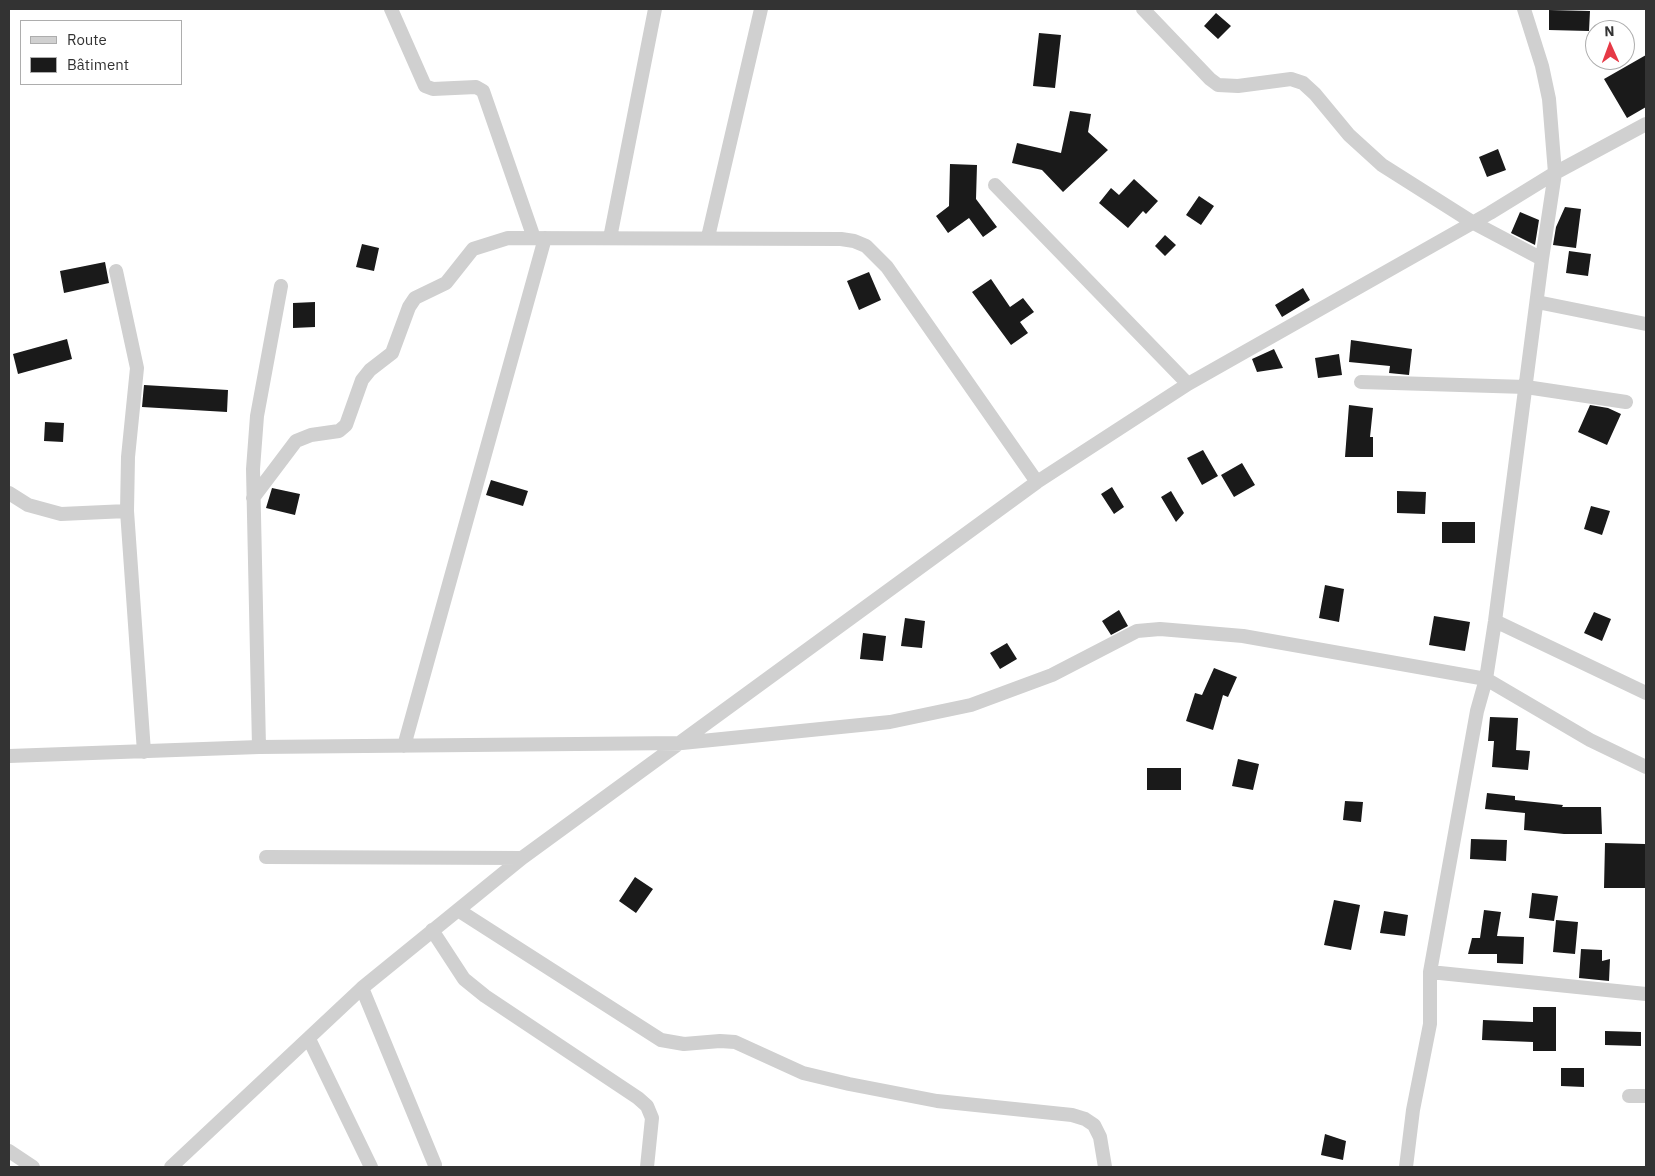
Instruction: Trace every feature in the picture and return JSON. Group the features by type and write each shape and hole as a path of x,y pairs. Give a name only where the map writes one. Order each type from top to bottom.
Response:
{"street":[{"path":"391,9 425,86 433,89 476,87 483,91 539,238 404,746"},
{"path":"610,238 655,9"},
{"path":"708,238 761,9"},
{"path":"1143,9 1218,85 1238,86 1291,79 1303,83 1363,150 1401,178 1472,222 1542,259"},
{"path":"1406,1167 1413,1110 1430,1024 1430,972 1477,711 1486,679 1496,621 1542,259 1555,173 1550,116 1542,66 1524,9"},
{"path":"171,1167 362,988 522,858 1037,482 1188,384 1555,173 1646,124"},
{"path":"995,185 1188,384"},
{"path":"253,498 296,441 311,435 340,431 346,425 362,380 370,370 392,353 409,307 415,298 446,283 473,249 508,238 841,239 854,241 866,246 887,267 1037,482"},
{"path":"116,271 137,368 128,457 127,511 144,752"},
{"path":"260,747 253,498 257,416 281,286"},
{"path":"1537,302 1646,324"},
{"path":"1361,382 1526,387 1626,402"},
{"path":"9,493 28,505 61,514 127,511"},
{"path":"1496,621 1646,693"},
{"path":"9,756 260,747 682,743 890,722 971,705 1052,675 1137,631 1160,629 1243,636 1486,679 1590,740 1646,767"},
{"path":"266,857 522,858"},
{"path":"458,910 661,1040 684,1044 720,1041 735,1042 803,1073 849,1084 937,1101 1072,1115 1085,1119 1094,1125 1100,1137 1105,1167"},
{"path":"432,930 464,978 485,996 638,1098 647,1106 652,1118 647,1167"},
{"path":"1430,972 1646,994"},
{"path":"362,988 435,1165"},
{"path":"309,1039 371,1167"},
{"path":"1630,1096 1646,1096"},
{"path":"9,1151 32,1167"}],"building":[{"path":"1549,10 1590,11 1590,20 1585,20 1585,31 1549,30"},
{"path":"1216,13 1231,26 1218,39 1204,26"},
{"path":"1039,33 1061,35 1055,88 1033,86"},
{"path":"1646,55 1646,107 1627,118 1604,79 1620,70 1635,70 1635,61"},
{"path":"1070,111 1091,114 1088,132 1108,150 1063,192 1042,170 1012,163 1017,143 1061,153"},
{"path":"1498,149 1506,170 1487,177 1479,157"},
{"path":"950,164 977,165 976,199 997,227 983,237 969,218 948,233 936,216 949,206"},
{"path":"1134,179 1158,201 1146,214 1143,211 1128,228 1099,203 1111,188 1119,195"},
{"path":"1199,196 1214,206 1201,225 1186,215"},
{"path":"1565,207 1581,209 1576,248 1553,245 1556,227"},
{"path":"1520,212 1539,220 1535,245 1511,233"},
{"path":"1165,235 1176,245 1165,256 1155,246"},
{"path":"362,244 379,248 374,271 356,267"},
{"path":"1569,251 1591,254 1588,276 1566,273"},
{"path":"105,262 109,283 64,293 60,271"},
{"path":"869,272 881,300 859,310 847,281"},
{"path":"991,279 1010,307 1023,298 1034,312 1020,322 1028,333 1011,345 972,292"},
{"path":"1303,288 1310,300 1282,317 1275,305"},
{"path":"315,302 315,327 293,328 293,303"},
{"path":"67,339 72,359 18,374 13,354"},
{"path":"1351,340 1412,349 1409,375 1389,373 1390,366 1349,362"},
{"path":"1274,349 1283,368 1257,372 1252,359"},
{"path":"1339,354 1342,375 1318,378 1315,358"},
{"path":"144,385 228,390 227,412 142,407"},
{"path":"1349,405 1373,408 1370,437 1373,437 1373,457 1345,457"},
{"path":"1590,405 1608,408 1621,414 1607,445 1578,432"},
{"path":"45,422 64,423 63,442 44,441"},
{"path":"1203,450 1218,476 1202,485 1187,458"},
{"path":"1242,463 1255,485 1234,497 1221,475"},
{"path":"491,480 528,491 523,506 486,495"},
{"path":"1112,487 1124,507 1114,514 1101,494"},
{"path":"272,488 300,494 295,515 266,508"},
{"path":"1171,491 1184,513 1176,522 1161,497"},
{"path":"1397,491 1426,492 1425,514 1397,513"},
{"path":"1591,506 1610,511 1602,535 1584,529"},
{"path":"1442,522 1475,522 1475,543 1442,543"},
{"path":"1325,585 1344,589 1339,622 1319,618"},
{"path":"1119,610 1128,626 1111,635 1102,621"},
{"path":"1594,612 1611,619 1602,641 1584,633"},
{"path":"1434,616 1470,622 1465,651 1429,645"},
{"path":"905,618 925,621 922,648 901,646"},
{"path":"863,633 886,636 883,661 860,659"},
{"path":"1007,643 1017,659 1000,669 990,653"},
{"path":"1214,668 1237,677 1228,697 1223,695 1213,730 1186,721 1195,693 1202,695"},
{"path":"1490,717 1518,718 1516,750 1530,751 1528,770 1492,767 1494,741 1488,741"},
{"path":"1238,759 1259,764 1253,790 1232,786"},
{"path":"1147,768 1181,768 1181,790 1147,790"},
{"path":"1487,793 1515,796 1515,800 1563,805 1562,807 1601,807 1602,834 1564,834 1524,830 1525,813 1485,809"},
{"path":"1345,801 1363,802 1361,822 1343,820"},
{"path":"1471,839 1507,840 1506,861 1470,859"},
{"path":"1605,843 1645,844 1645,888 1604,888"},
{"path":"635,877 653,889 636,913 619,901"},
{"path":"1532,893 1558,896 1554,921 1529,918"},
{"path":"1334,900 1360,905 1351,950 1324,945"},
{"path":"1484,910 1501,912 1497,936 1524,937 1523,964 1497,963 1497,954 1468,954 1472,938 1480,938"},
{"path":"1384,911 1408,915 1405,936 1380,933"},
{"path":"1556,920 1578,922 1575,954 1553,952"},
{"path":"1581,949 1602,950 1602,961 1610,959 1609,981 1579,978"},
{"path":"1533,1007 1556,1007 1556,1051 1533,1051 1533,1042 1482,1040 1483,1020 1533,1022"},
{"path":"1605,1031 1641,1032 1641,1046 1605,1045"},
{"path":"1561,1068 1584,1068 1584,1087 1561,1086"},
{"path":"1325,1134 1346,1141 1343,1160 1321,1155"}]}
